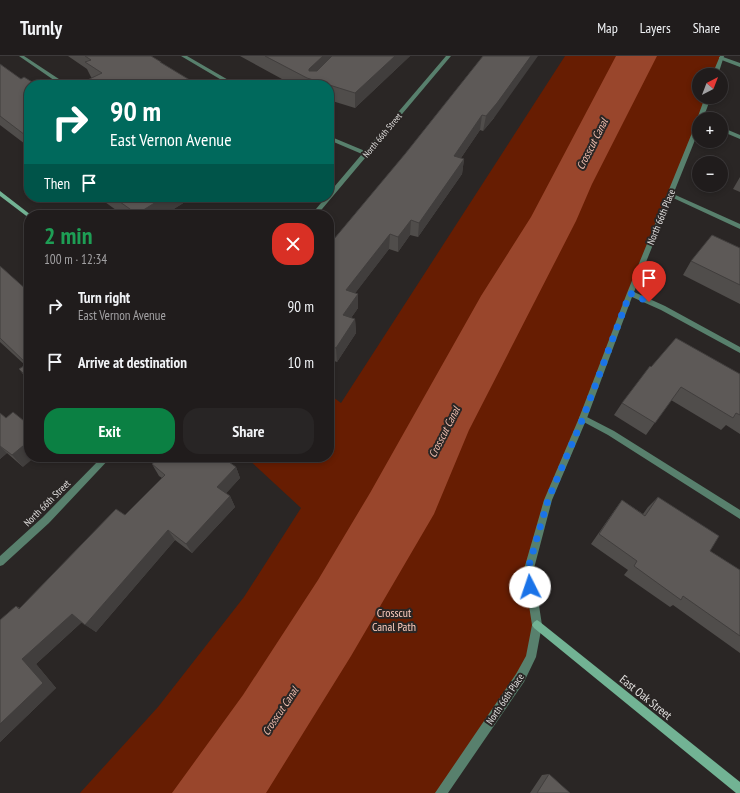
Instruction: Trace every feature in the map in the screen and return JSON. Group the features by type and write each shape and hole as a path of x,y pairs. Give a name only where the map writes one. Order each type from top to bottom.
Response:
{"street":[{"path":"21,56 57,80"},
{"path":"183,56 225,80"},
{"name":"North 66th Street","path":"334,192 449,56"},
{"path":"718,68 722,57 740,66"},
{"path":"728,132 740,137"},
{"path":"334,140 366,154"},
{"name":"North 66th Place","path":"441,793 520,678 531,657 536,625 533,599 526,576 548,500 583,418 630,293 692,140"},
{"path":"0,193 24,212"},
{"path":"670,195 740,227"},
{"name":"North 66th Street","path":"318,210 325,202"},
{"path":"630,293 663,308 740,350"},
{"path":"583,418 611,433 740,515"},
{"name":"North 66th Street","path":"0,562 46,520 102,462"},
{"name":"East Oak Street","path":"536,625 740,789"}],"green space":[{"name":"Crosscut Canal Path","path":"565,56 722,56 718,68 692,68 692,104 705,104 702,112 692,112 692,140 548,500 527,576 533,599 531,657 441,793 80,793 158,707 244,597 301,508 251,462 334,462 334,398 341,403"}],"water":[{"name":"Crosscut Canal","path":"616,56 657,56 592,184 576,221 469,430 434,514 351,656 266,793 172,793 243,695 318,580 370,493 481,296 531,217"}],"building":[{"path":"85,56 151,56 190,80 87,80 102,73 85,62 91,60"},
{"path":"265,56 323,56 309,69 309,71 317,71 332,56 395,56 355,93 334,86 334,80 313,80"},
{"path":"483,56 531,56 497,103 486,116 482,115 454,156 464,159 419,223 411,220 398,237 390,234 346,290 358,294 343,315 355,319 336,348 334,347 334,239 405,154"},
{"path":"0,64 21,79 24,77 29,80 24,80 24,134 0,116"},
{"path":"120,202 156,202 143,210 131,210"},
{"path":"712,235 740,248 740,285 691,261"},
{"path":"0,266 24,288 24,361 0,338"},
{"path":"676,338 740,374 740,415 736,413 733,418 681,387 655,423 622,403 650,366 651,367"},
{"path":"24,366 24,374 19,369"},
{"path":"13,412 24,421 24,445 12,455 0,446 0,413 6,418"},
{"path":"154,462 229,462 236,467 217,487 230,496 186,544 168,530 85,625 72,614 22,659 43,683 0,724 0,620 16,606 19,609 116,509 125,515 165,475 152,464"},
{"path":"658,497 719,536 710,551 740,570 740,636 683,596 681,600 634,566 637,561 599,534 622,500 645,516"},
{"path":"549,774 570,793 537,793"}],"route":[{"path":"530,587 526,576 548,500 583,418 630,293 649,302"}]}
